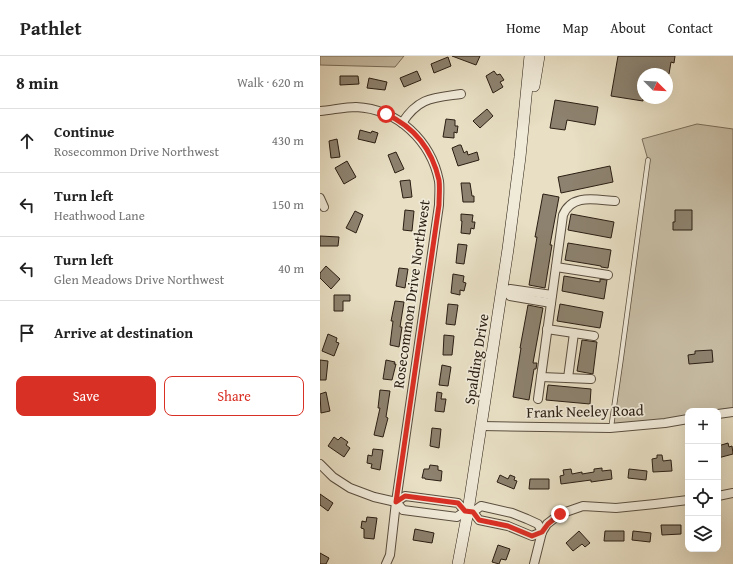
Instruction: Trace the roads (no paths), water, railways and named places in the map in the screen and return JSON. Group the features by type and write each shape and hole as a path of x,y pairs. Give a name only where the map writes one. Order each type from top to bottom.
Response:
{"main road":[{"name":"Spalding Drive","path":"458,564 469,512 504,292 530,56"},
{"name":"Spalding Drive","path":"520,157 539,56"}],"street":[{"path":"402,123 409,112 419,104 432,98 461,94"},
{"name":"Rosecommon Drive Northwest","path":"320,111 356,107 375,110 402,123 419,137 431,158 439,182 439,205 396,502 390,555 386,564"},
{"path":"320,198 324,207"},
{"path":"538,399 563,215 569,205 575,201 585,199 615,201"},
{"path":"556,267 608,274"},
{"path":"504,292 510,289 552,299"},
{"path":"547,329 594,336"},
{"path":"568,378 574,333"},
{"path":"541,377 591,379"},
{"path":"721,414 733,412"},
{"name":"Frank Neeley Road","path":"482,426 610,428 666,423 685,420"},
{"path":"320,464 333,477 350,488 374,497 396,502 403,510 457,517 481,506 512,513 538,524 542,532"},
{"path":"721,495 733,493"},
{"path":"396,502 405,496 458,503 479,520 508,526 532,536 542,532"},
{"path":"432,513 433,499"},
{"path":"534,564 542,532 548,524 560,514 583,506 616,508 685,500"}],"lane":[{"path":"610,428 622,359 648,160"}]}
